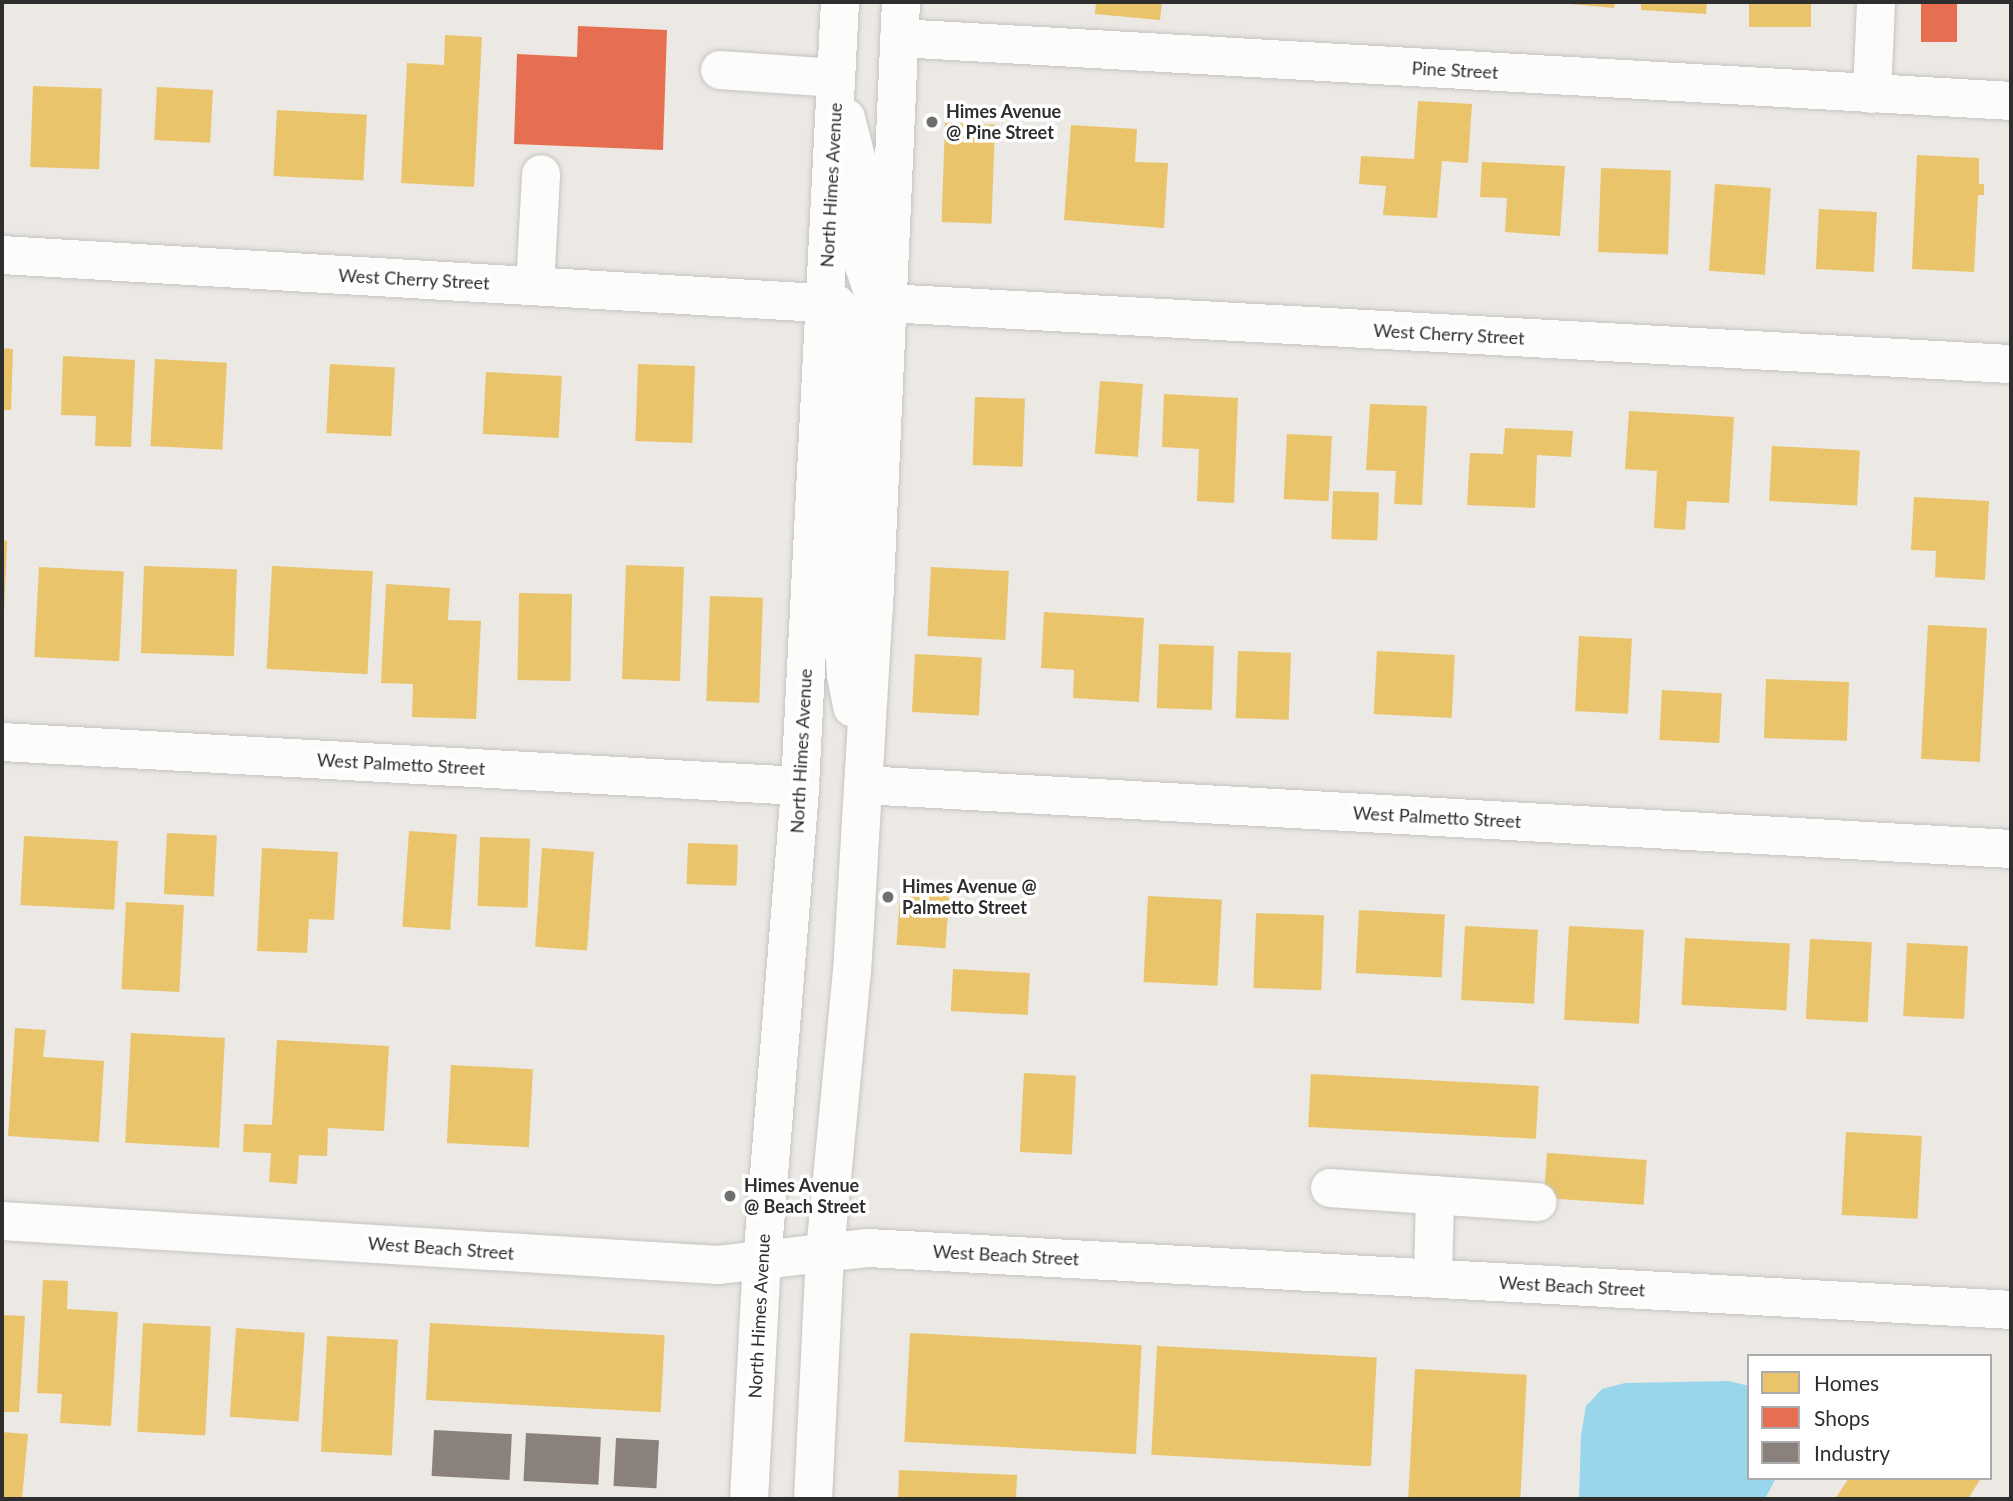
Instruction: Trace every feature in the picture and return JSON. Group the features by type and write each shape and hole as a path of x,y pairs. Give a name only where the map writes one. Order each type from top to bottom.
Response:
{"street":[{"name":"North Himes Avenue","path":"749,1499 762,1262 800,786 840,2"},
{"path":"1872,94 1876,2"},
{"path":"813,1499 825,1251 852,972 864,768 900,20"},
{"name":"Pine Street","path":"900,20 1872,94 2011,102"},
{"path":"720,70 836,78 861,177 858,229 864,266 872,289 887,303"},
{"path":"535,286 541,174"},
{"name":"West Cherry Street","path":"2,255 825,303"},
{"path":"825,303 836,304 846,312 857,338 843,632 846,676 864,768"},
{"name":"West Cherry Street","path":"887,303 2011,364"},
{"name":"West Palmetto Street","path":"2,742 800,786"},
{"name":"West Palmetto Street","path":"864,768 2011,849"},
{"path":"1330,1188 1538,1202"},
{"path":"1433,1278 1435,1195"},
{"name":"West Beach Street","path":"2,1221 718,1265 868,1248 2011,1310"},
{"path":"2011,1299 2011,1310"}],"water":[{"path":"1729,1381 1747,1386 1747,1480 1775,1480 1765,1499 1579,1499 1581,1435 1586,1406 1602,1389 1625,1383"}],"building: Homes":[{"path":"1096,2 1162,2 1160,20 1095,14"},
{"path":"1549,2 1615,2 1614,8"},
{"path":"1641,2 1707,2 1706,14 1641,10"},
{"path":"1749,2 1811,2 1811,27 1749,27"},
{"path":"445,35 482,37 474,187 401,183 407,63 444,65"},
{"path":"33,86 102,88 99,169 30,167"},
{"path":"157,87 213,90 210,143 154,140"},
{"path":"1418,101 1472,104 1468,163 1442,161 1437,218 1383,215 1386,186 1359,184 1361,156 1414,159"},
{"path":"277,110 367,115 363,181 274,176"},
{"path":"945,123 995,125 992,224 942,222"},
{"path":"1071,125 1137,129 1135,162 1168,163 1164,228 1064,220"},
{"path":"1917,155 1979,158 1979,184 1984,184 1984,195 1978,195 1974,272 1912,269"},
{"path":"1482,162 1565,166 1560,236 1505,232 1507,198 1480,197"},
{"path":"1601,168 1671,170 1668,254 1598,252"},
{"path":"1715,184 1771,188 1765,275 1709,271"},
{"path":"1819,209 1877,212 1874,272 1816,269"},
{"path":"2,348 13,349 11,410 2,410"},
{"path":"63,356 135,360 131,447 95,446 96,416 61,415"},
{"path":"155,359 227,363 222,450 150,446"},
{"path":"330,364 395,367 391,436 326,433"},
{"path":"638,364 695,366 692,443 635,441"},
{"path":"486,372 562,376 559,438 483,434"},
{"path":"1100,381 1143,384 1138,457 1095,454"},
{"path":"1164,394 1238,398 1234,503 1197,501 1199,449 1162,447"},
{"path":"975,397 1025,399 1023,467 973,465"},
{"path":"1370,404 1427,406 1422,505 1394,504 1396,471 1366,470"},
{"path":"1629,411 1734,417 1729,503 1687,501 1685,530 1654,528 1657,471 1625,469"},
{"path":"1505,428 1573,431 1571,457 1537,455 1535,508 1467,505 1470,453 1503,454"},
{"path":"1287,434 1332,436 1329,501 1284,499"},
{"path":"1772,446 1860,451 1857,506 1769,501"},
{"path":"1333,491 1379,493 1377,541 1331,539"},
{"path":"1914,497 1989,501 1985,580 1935,577 1936,551 1911,550"},
{"path":"2,540 7,541 4,612 2,612"},
{"path":"626,565 684,567 680,681 622,679"},
{"path":"144,566 237,569 234,656 141,653"},
{"path":"272,566 373,571 367,674 267,669"},
{"path":"39,567 124,571 119,661 34,657"},
{"path":"931,567 1009,571 1005,640 927,636"},
{"path":"386,584 450,588 448,620 481,621 476,719 412,717 413,684 381,683"},
{"path":"519,593 572,594 570,681 517,680"},
{"path":"710,596 763,598 759,703 706,701"},
{"path":"1044,612 1144,618 1139,702 1073,698 1074,670 1041,668"},
{"path":"1928,625 1987,628 1980,762 1921,759"},
{"path":"1579,636 1632,639 1628,714 1575,711"},
{"path":"1159,644 1214,646 1212,710 1157,708"},
{"path":"1238,651 1291,653 1289,720 1236,718"},
{"path":"1377,651 1455,655 1452,718 1374,714"},
{"path":"915,654 982,658 979,715 912,712"},
{"path":"1766,679 1849,682 1847,741 1764,738"},
{"path":"1662,690 1722,693 1719,743 1659,740"},
{"path":"409,831 457,834 450,930 402,927"},
{"path":"167,833 217,836 214,897 164,894"},
{"path":"24,836 118,841 114,910 20,905"},
{"path":"480,837 530,839 528,908 478,906"},
{"path":"688,843 738,845 737,886 687,884"},
{"path":"262,848 338,852 334,920 309,919 307,953 257,951"},
{"path":"542,848 594,852 587,950 535,947"},
{"path":"901,881 950,884 945,948 897,945"},
{"path":"1148,896 1222,900 1217,986 1143,982"},
{"path":"126,902 184,905 179,992 121,989"},
{"path":"1359,910 1445,915 1442,977 1356,973"},
{"path":"1256,913 1324,915 1321,990 1253,988"},
{"path":"1465,926 1538,930 1534,1004 1461,1000"},
{"path":"1569,926 1644,930 1639,1024 1564,1020"},
{"path":"1685,938 1790,943 1786,1010 1681,1005"},
{"path":"1810,939 1872,942 1868,1022 1806,1019"},
{"path":"1907,943 1968,946 1964,1019 1903,1016"},
{"path":"953,969 1030,973 1028,1015 951,1011"},
{"path":"15,1028 46,1030 43,1057 104,1061 99,1142 8,1136"},
{"path":"131,1033 225,1038 219,1148 125,1143"},
{"path":"277,1040 389,1046 384,1131 328,1128 327,1156 299,1155 297,1184 269,1182 271,1153 243,1152 244,1124 272,1125"},
{"path":"451,1065 533,1069 529,1147 447,1143"},
{"path":"1024,1073 1076,1076 1072,1155 1020,1152"},
{"path":"1311,1074 1539,1086 1536,1139 1308,1127"},
{"path":"1846,1132 1922,1136 1918,1219 1842,1215"},
{"path":"1547,1153 1647,1160 1644,1205 1544,1198"},
{"path":"43,1280 68,1281 67,1309 118,1312 111,1426 60,1423 62,1394 37,1393"},
{"path":"2,1315 25,1316 19,1412 2,1412"},
{"path":"143,1323 211,1327 205,1435 137,1432"},
{"path":"430,1323 665,1335 661,1412 426,1400"},
{"path":"236,1328 305,1333 299,1422 230,1417"},
{"path":"910,1333 1142,1345 1136,1454 904,1442"},
{"path":"327,1336 398,1340 392,1456 321,1452"},
{"path":"1157,1346 1377,1358 1371,1466 1151,1455"},
{"path":"1415,1369 1527,1375 1520,1499 1408,1499"},
{"path":"2,1432 28,1434 22,1499 2,1499"},
{"path":"899,1470 1017,1475 1016,1499 898,1499"},
{"path":"1848,1480 1980,1480 1968,1499 1835,1499"}],"building: Shops":[{"path":"1921,2 1957,2 1957,42 1921,42"},
{"path":"578,26 667,30 663,150 514,144 517,54 577,57"}],"building: Industry":[{"path":"434,1430 512,1434 509,1480 432,1476"},
{"path":"526,1433 601,1437 598,1485 523,1481"},
{"path":"616,1438 659,1440 656,1488 613,1486"}],"place":[{"name":"Himes Avenue @ Pine Street","path":"932,122"},
{"name":"Himes Avenue @ Palmetto Street","path":"888,897"},
{"name":"Himes Avenue @ Beach Street","path":"730,1196"}]}
